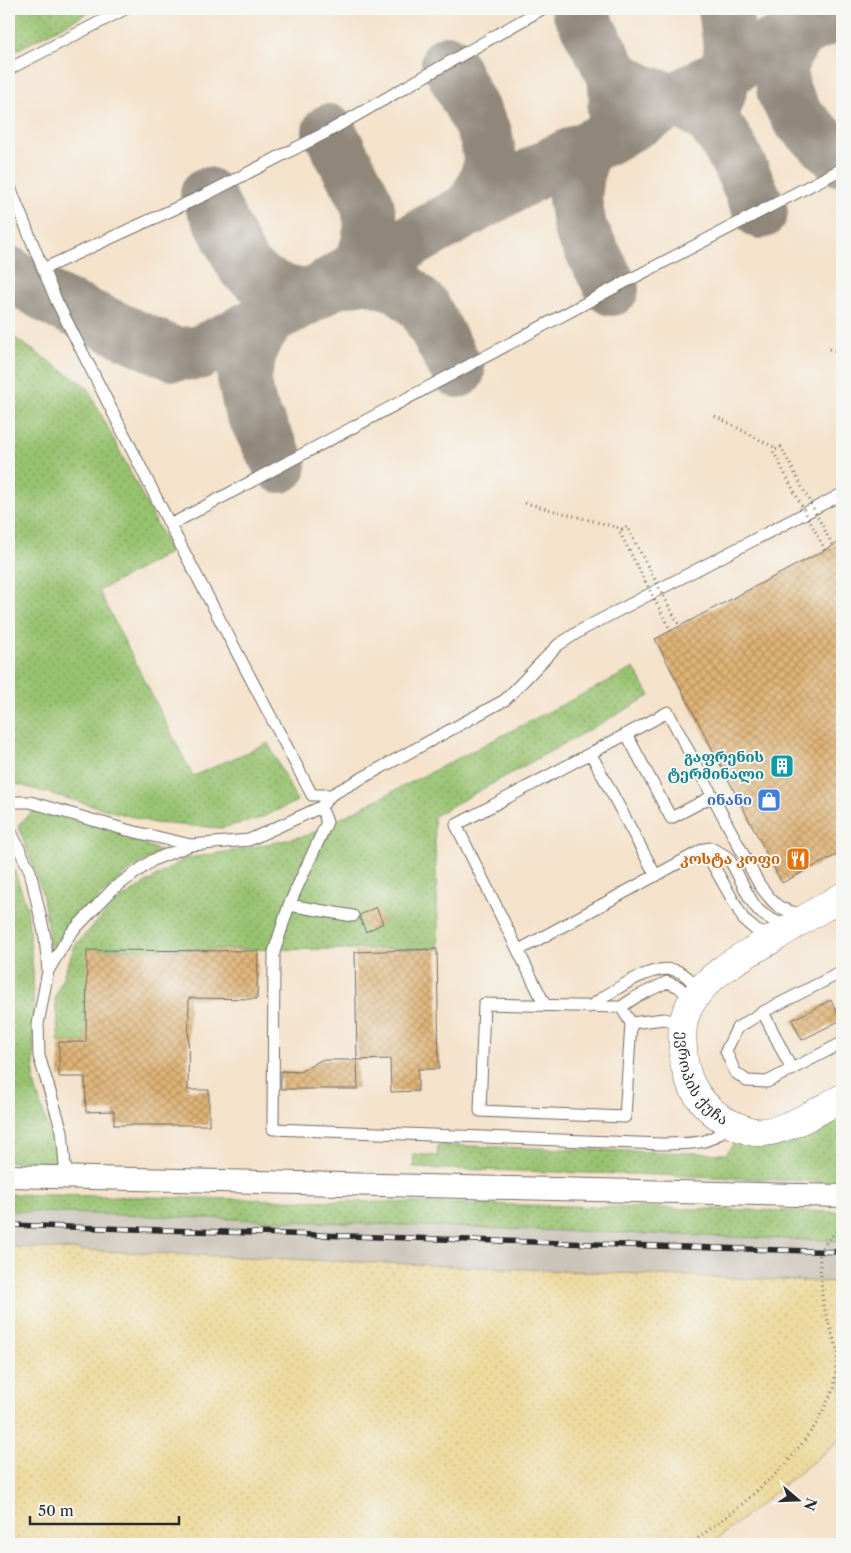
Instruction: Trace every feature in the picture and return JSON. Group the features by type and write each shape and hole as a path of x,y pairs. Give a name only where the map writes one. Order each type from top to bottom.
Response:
{"main road":[{"path":"692,1005 711,980 732,963 842,897"},
{"name":"ევროპის ქუჩა","path":"692,1005 682,1031 685,1066 695,1092 712,1112 728,1123 755,1132 783,1129 842,1098"}],"street":[{"path":"9,1176 842,1196"}],"lane":[{"path":"9,69 125,9"},
{"path":"43,269 207,194 320,136 542,9"},
{"path":"170,525 612,288 842,169"},
{"path":"9,185 57,302 170,525 312,795 331,795"},
{"path":"9,802 30,802 127,830 190,844 248,840 321,807 331,795 505,700 558,645 583,629 842,494"},
{"path":"545,1005 456,825 668,712 759,884 777,906 789,912 791,926"},
{"path":"627,735 671,818 713,796"},
{"path":"591,754 656,876"},
{"path":"321,807 327,822 289,905 274,952 273,1129 662,1144 699,1143 716,1138 725,1130 728,1123"},
{"path":"9,828 30,871 45,937 48,971 38,1024 39,1056 62,1131 66,1177"},
{"path":"48,971 70,934 113,889 153,860 190,844"},
{"path":"519,950 704,849 711,848 727,857 753,905 759,912 772,921 791,926"},
{"path":"704,849 744,920 758,931 791,926"},
{"path":"289,905 353,916"},
{"path":"588,1007 638,978 658,970 670,969 680,972 692,1005"},
{"path":"842,972 763,1012 737,1028 726,1051 735,1072 747,1080 767,1082 842,1043"},
{"path":"620,1007 631,1023 625,1117 480,1111 484,1004 620,1007 636,996 667,982 679,987 692,1005"},
{"path":"631,1023 664,1019 692,1005"},
{"path":"763,1012 792,1070"}],"path":[{"path":"830,349 842,351"},
{"path":"715,416 777,449 781,447 833,546"},
{"path":"777,449 773,452 825,550"},
{"path":"525,503 623,529 627,527 680,627"},
{"path":"623,529 619,531 671,631"},
{"path":"690,1544 739,1507 786,1464 815,1426 834,1388 838,1352 823,1305 819,1251 842,1226"}],"shaded area":[{"path":"9,1211 842,1241 842,1282 9,1247"}],"green space":[{"path":"9,9 95,9 9,54"},
{"path":"9,334 87,387 171,552 99,591 193,776 268,743 297,801 258,819 222,828 154,823 9,782"},
{"path":"634,668 650,696 434,816 439,949 88,950 86,1042 59,1042 55,998 75,945 116,902 184,859 308,835"},
{"path":"33,811 104,827 160,851 132,869 70,926 52,956 42,892 18,825"},
{"path":"9,855 27,907 33,972 34,1083 58,1162 9,1162"},
{"path":"842,1109 842,1183 691,1176 414,1168 413,1154 437,1156 438,1145 726,1154 738,1138"},
{"path":"9,1194 842,1212 842,1241 9,1211"}],"sand":[{"path":"9,1247 842,1282 842,1438 711,1544 9,1544"}],"building":[{"name":"გაფრენის ტერმინალი","path":"842,541 842,852 782,883 655,639"},
{"path":"376,907 383,923 366,932 360,915"},
{"path":"437,949 439,1069 418,1069 418,1091 391,1092 390,1059 357,1060 355,952"},
{"path":"87,950 258,951 257,999 189,998 188,1090 209,1090 209,1125 114,1125 114,1111 86,1112 85,1077 59,1077 59,1042 86,1042"},
{"path":"831,1000 841,1020 802,1040 792,1020"},
{"path":"321,1060 357,1060 358,1089 281,1089 281,1071 300,1072"}],"taxiway":[{"path":"578,9 614,75 616,100 614,110"},
{"path":"718,97 731,53 725,9"},
{"path":"9,273 57,302 174,354 198,353 309,297 358,267 406,244 557,161 603,140 726,72 750,56 842,11"},
{"path":"798,33 780,67 784,93 798,118 842,160"},
{"path":"448,62 486,136 491,164 482,189 469,210"},
{"path":"614,75 640,90 690,106 705,115 722,134 744,174 761,212"},
{"path":"329,131 367,203 371,225 367,247 358,267"},
{"path":"583,149 575,198 580,228 612,289"},
{"path":"207,194 244,267 263,282 285,292 309,297"},
{"path":"332,283 367,276 401,287 424,308 458,371"},
{"path":"270,317 252,344 244,378 250,407 280,466"}],"railway":[{"path":"9,1225 842,1252"}],"place":[{"name":"გაფრენის ტერმინალი","path":"782,766"},
{"name":"ინანი","path":"769,800"},
{"name":"კოსტა კოფი","path":"798,859"}]}
